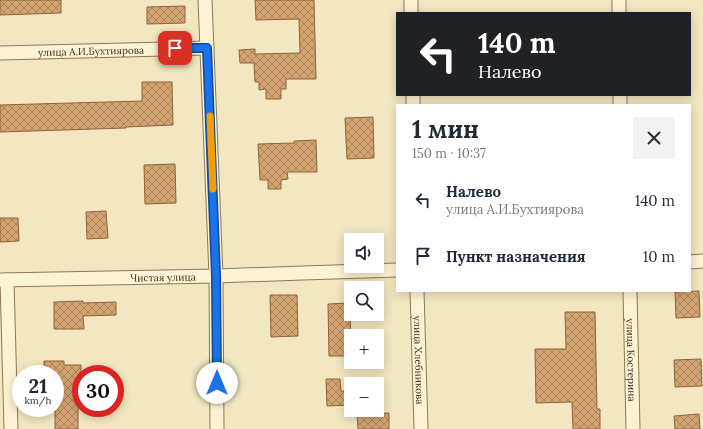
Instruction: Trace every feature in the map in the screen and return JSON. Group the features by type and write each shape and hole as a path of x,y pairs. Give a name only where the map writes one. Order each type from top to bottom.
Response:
{"street":[{"path":"205,0 216,276 217,429"},
{"path":"411,0 411,12"},
{"path":"619,0 619,12"},
{"name":"улица А.И.Бухтиярова","path":"0,53 207,48"},
{"path":"691,262 703,261"},
{"name":"Чистая улица","path":"4,280 216,276 396,270"},
{"path":"4,280 11,429"},
{"name":"улица Хлебникова","path":"417,292 421,429"},
{"name":"улица Костерина","path":"630,292 633,429"}],"building":[{"path":"0,0 61,0 61,13 0,15"},
{"path":"255,0 314,0 316,79 286,79 286,89 281,89 281,99 266,99 266,89 259,90 259,82 255,82 254,63 240,63 239,50 255,49 255,54 300,53 299,19 256,20"},
{"path":"185,6 185,23 147,24 147,7"},
{"path":"142,82 172,82 173,125 0,132 0,105 142,101"},
{"path":"373,117 374,158 347,159 345,118"},
{"path":"316,140 317,172 287,172 288,179 281,180 281,189 268,189 268,180 260,180 258,144 294,143 294,141"},
{"path":"175,164 176,203 145,204 144,165"},
{"path":"106,211 108,238 87,239 86,212"},
{"path":"0,218 18,218 19,241 0,242"},
{"path":"699,291 700,317 676,318 675,292"},
{"path":"270,295 297,295 298,336 271,337"},
{"path":"83,301 83,303 116,302 116,315 83,316 84,329 54,329 54,302"},
{"path":"344,303 344,321 350,321 350,329 344,329 344,356 329,356 328,304"},
{"path":"565,312 595,312 597,409 600,409 600,429 573,429 572,402 536,403 535,349 566,349"},
{"path":"701,359 702,386 675,387 674,360"},
{"path":"44,361 64,361 64,365 44,365"},
{"path":"64,365 72,365 72,417 78,417 78,429 55,429 55,417 64,417"},
{"path":"326,379 340,379 341,391 344,391 344,405 327,406"},
{"path":"384,413 389,413 389,429 358,429 357,417 384,417"},
{"path":"699,414 700,429 675,429 674,416"}],"slow traffic":[{"path":"210,116 213,189"}],"route":[{"path":"175,48 207,48 216,276 217,383"}]}
